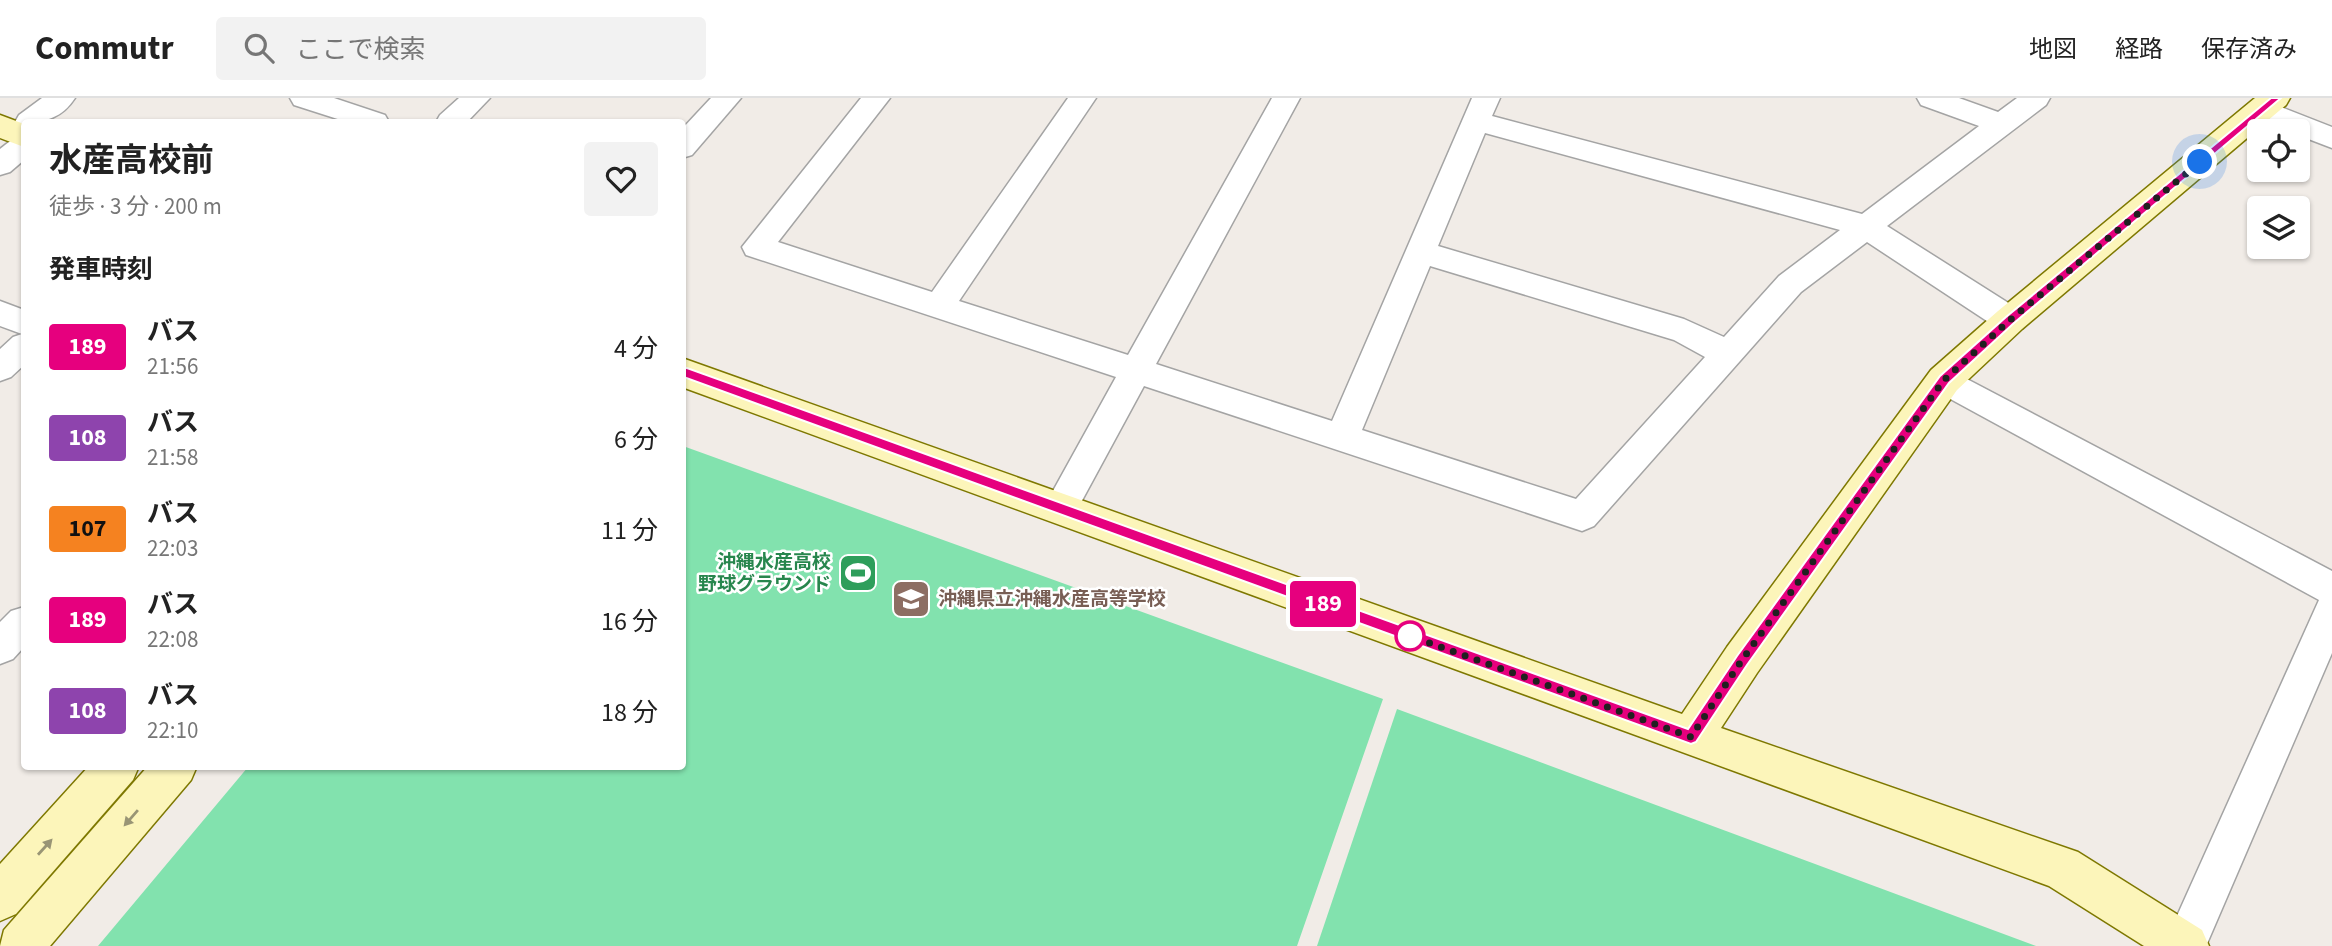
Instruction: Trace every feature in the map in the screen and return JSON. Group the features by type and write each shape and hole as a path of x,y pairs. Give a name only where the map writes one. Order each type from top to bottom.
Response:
{"street":[{"path":"35,119 61,98"},
{"path":"304,98 366,119"},
{"path":"453,119 476,98"},
{"path":"686,144 727,98"},
{"path":"876,98 757,247 1582,516 1790,284 2036,98"},
{"path":"938,307 1082,98"},
{"path":"1060,509 1286,98"},
{"path":"1931,98 2001,124"},
{"path":"1691,737 1742,660 1944,380 2010,320 2269,103 2332,138"},
{"path":"1342,437 1481,110 1865,226 2010,320"},
{"path":"0,165 20,131"},
{"path":"1420,252 1684,331 1727,353"},
{"path":"0,313 21,322"},
{"path":"0,368 21,349"},
{"path":"686,373 1691,737 2062,868 2185,945 2332,611"},
{"path":"1944,380 2332,589"},
{"path":"0,647 21,626"},
{"path":"0,898 114,770"},
{"path":"20,946 173,770"}],"green space":[{"name":"沖縄水産高校 野球グラウンド","path":"686,447 1383,699 1297,946 98,946 245,770 686,770"},
{"path":"1397,709 2036,946 1317,946"}],"bus line":[{"name":"189","path":"686,373 1691,737 1742,660 1944,380 2010,320 2275,98"}],"place":[{"name":"沖縄水産高校 野球グラウンド","path":"858,573"},
{"name":"沖縄県立沖縄水産高等学校","path":"911,599"}],"route":[{"path":"1410,636 1402,633 1691,737 1742,660 1944,380 2010,320 2200,162"}]}
